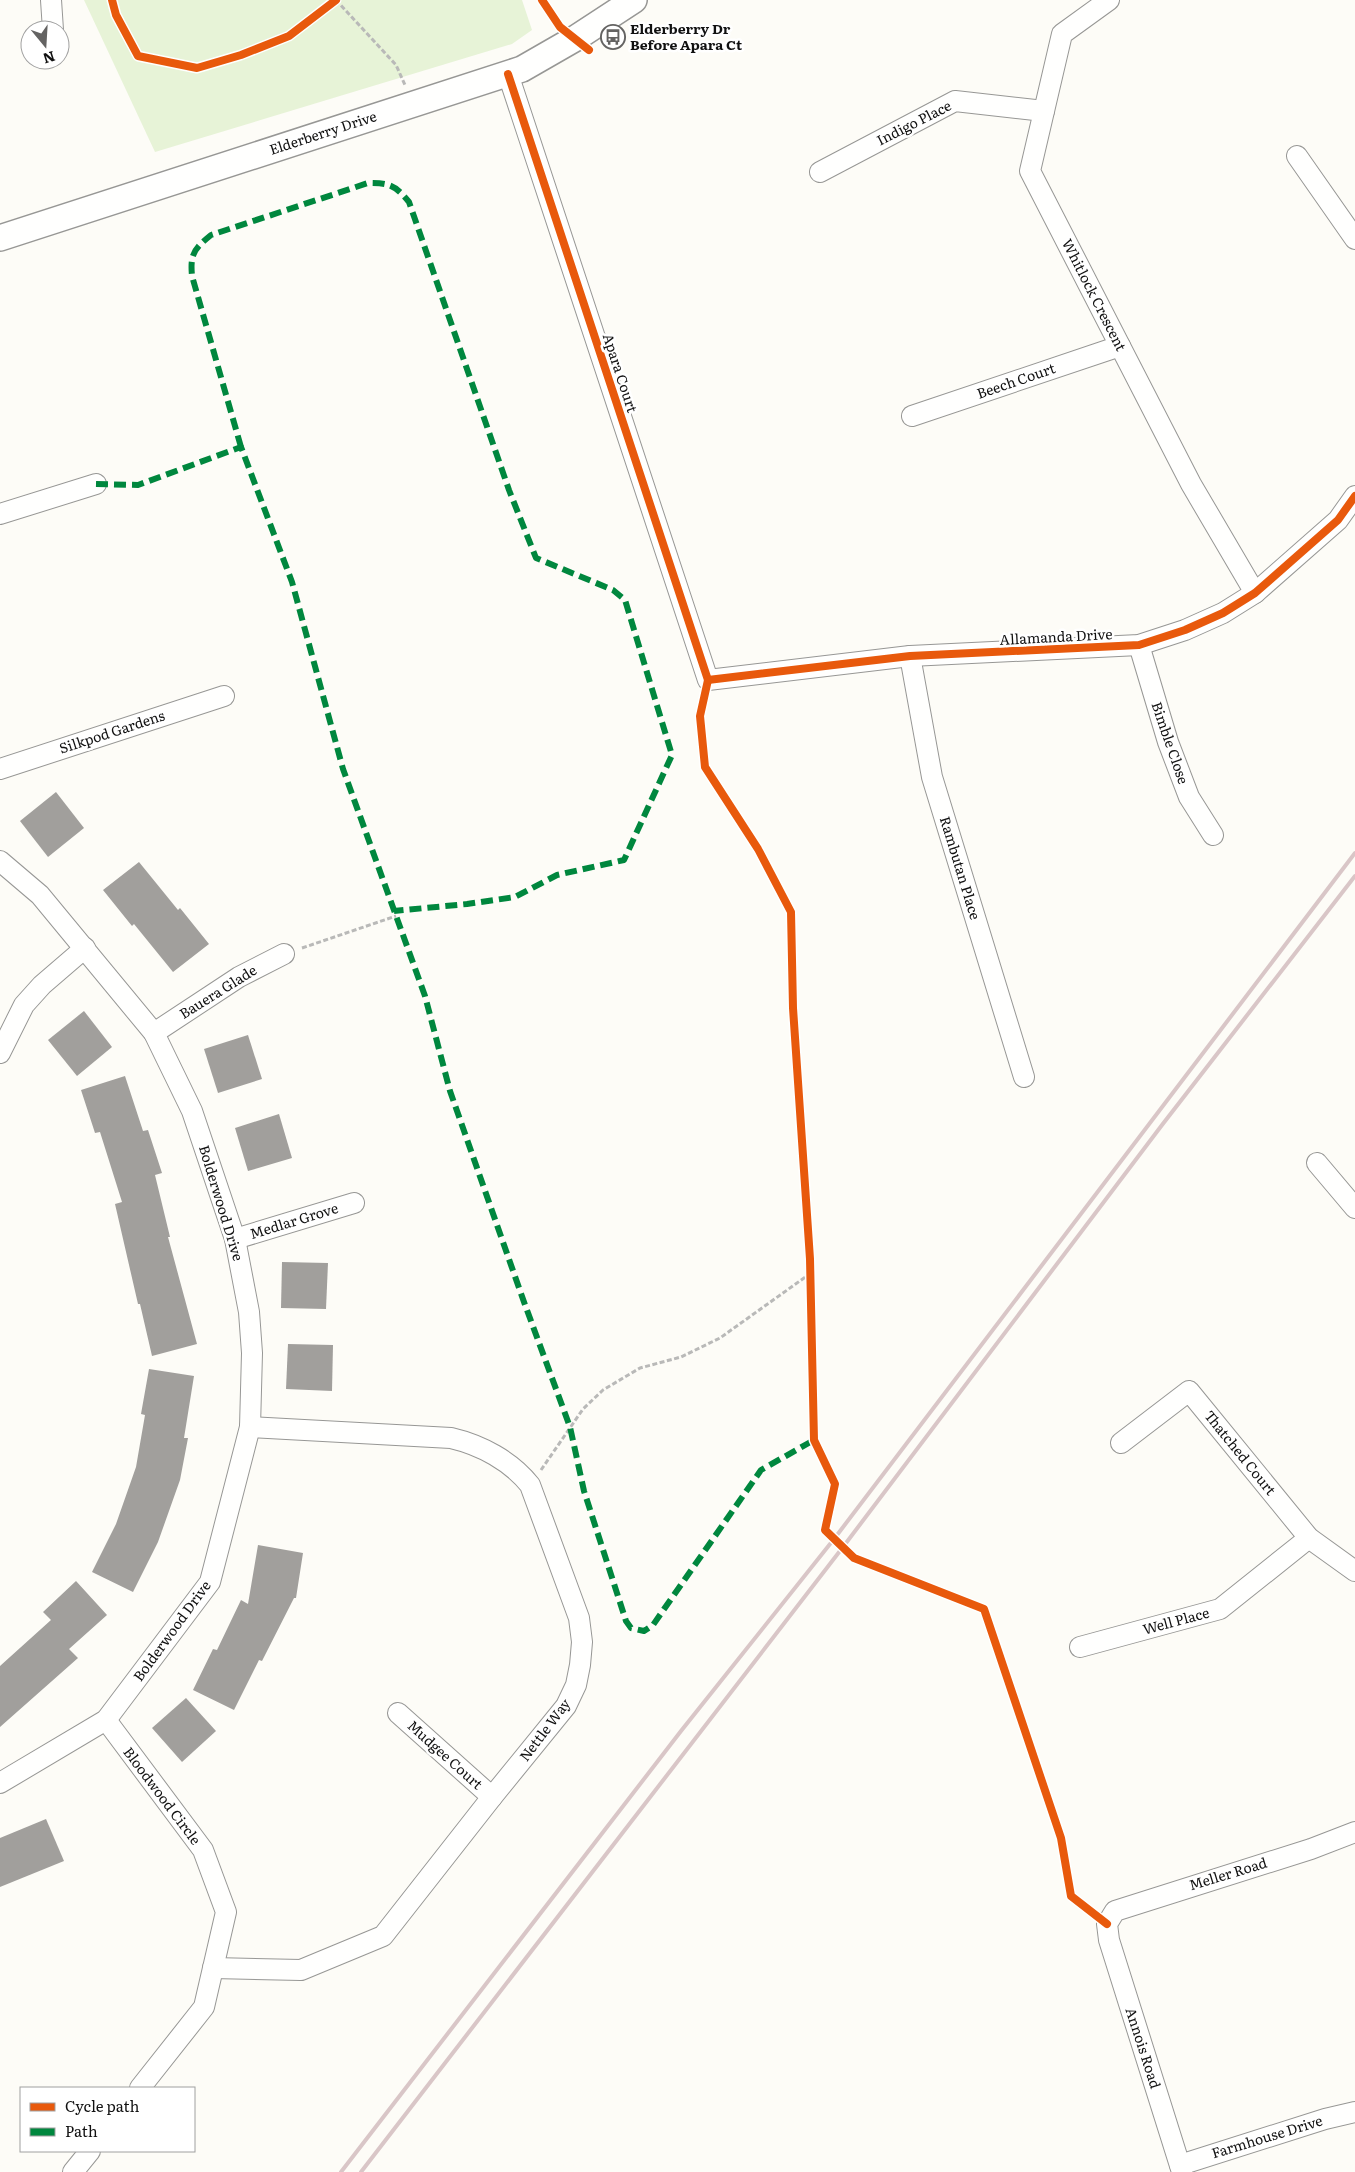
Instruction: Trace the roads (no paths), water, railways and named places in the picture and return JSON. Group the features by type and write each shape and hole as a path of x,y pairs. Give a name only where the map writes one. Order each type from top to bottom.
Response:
{"street":[{"path":"51,0 53,20"},
{"name":"Elderberry Drive","path":"0,238 508,74 545,57 634,0"},
{"name":"Whitlock Crescent","path":"1109,0 1062,34 1030,171 1191,484 1255,593"},
{"name":"Apara Court","path":"508,74 708,680"},
{"name":"Indigo Place","path":"820,172 954,101 1044,111"},
{"path":"1297,156 1355,239"},
{"name":"Beech Court","path":"912,416 1120,346"},
{"path":"0,514 96,484"},
{"name":"Allamanda Drive","path":"708,680 910,656 1139,646 1186,630 1223,613 1255,593 1338,520 1355,496"},
{"name":"Bimble Close","path":"1139,646 1178,770 1189,797 1213,834"},
{"name":"Rambutan Place","path":"910,656 932,776 1024,1077"},
{"name":"Silkpod Gardens","path":"0,769 224,696"},
{"name":"Bolderwood Drive","path":"0,861 40,895 154,1033 192,1111 235,1239 242,1272 251,1337 250,1427 210,1582 106,1720 0,1783"},
{"path":"0,1053 24,1005 42,985 85,948"},
{"name":"Bauera Glade","path":"154,1033 239,977 284,954"},
{"path":"1317,1163 1355,1208"},
{"name":"Medlar Grove","path":"235,1239 354,1203"},
{"name":"Thatched Court","path":"1121,1443 1189,1391 1309,1538 1355,1571"},
{"name":"Nettle Way","path":"213,1968 301,1970 383,1936 566,1706 576,1685 582,1642 579,1618 530,1485 523,1476 504,1462 480,1448 451,1438 250,1427"},
{"name":"Well Place","path":"1080,1647 1220,1609 1309,1538"},
{"name":"Mudgee Court","path":"398,1713 492,1797"},
{"name":"Bloodwood Circle","path":"106,1720 203,1850 226,1912 204,2007 141,2087"},
{"name":"Meller Road","path":"1107,1924 1115,1911 1311,1849 1355,1832"},
{"name":"Annois Road","path":"1107,1924 1109,1940 1181,2168"},
{"name":"Farmhouse Drive","path":"1181,2168 1325,2119 1355,2112"},
{"path":"74,2172 89,2152"}],"railway":[{"path":"341,2172 681,1731 834,1539 1355,853"},
{"path":"361,2172 843,1547 1162,1125 1355,876"}],"place":[{"name":"Elderberry Dr Before Apara Ct","path":"613,37"}]}
